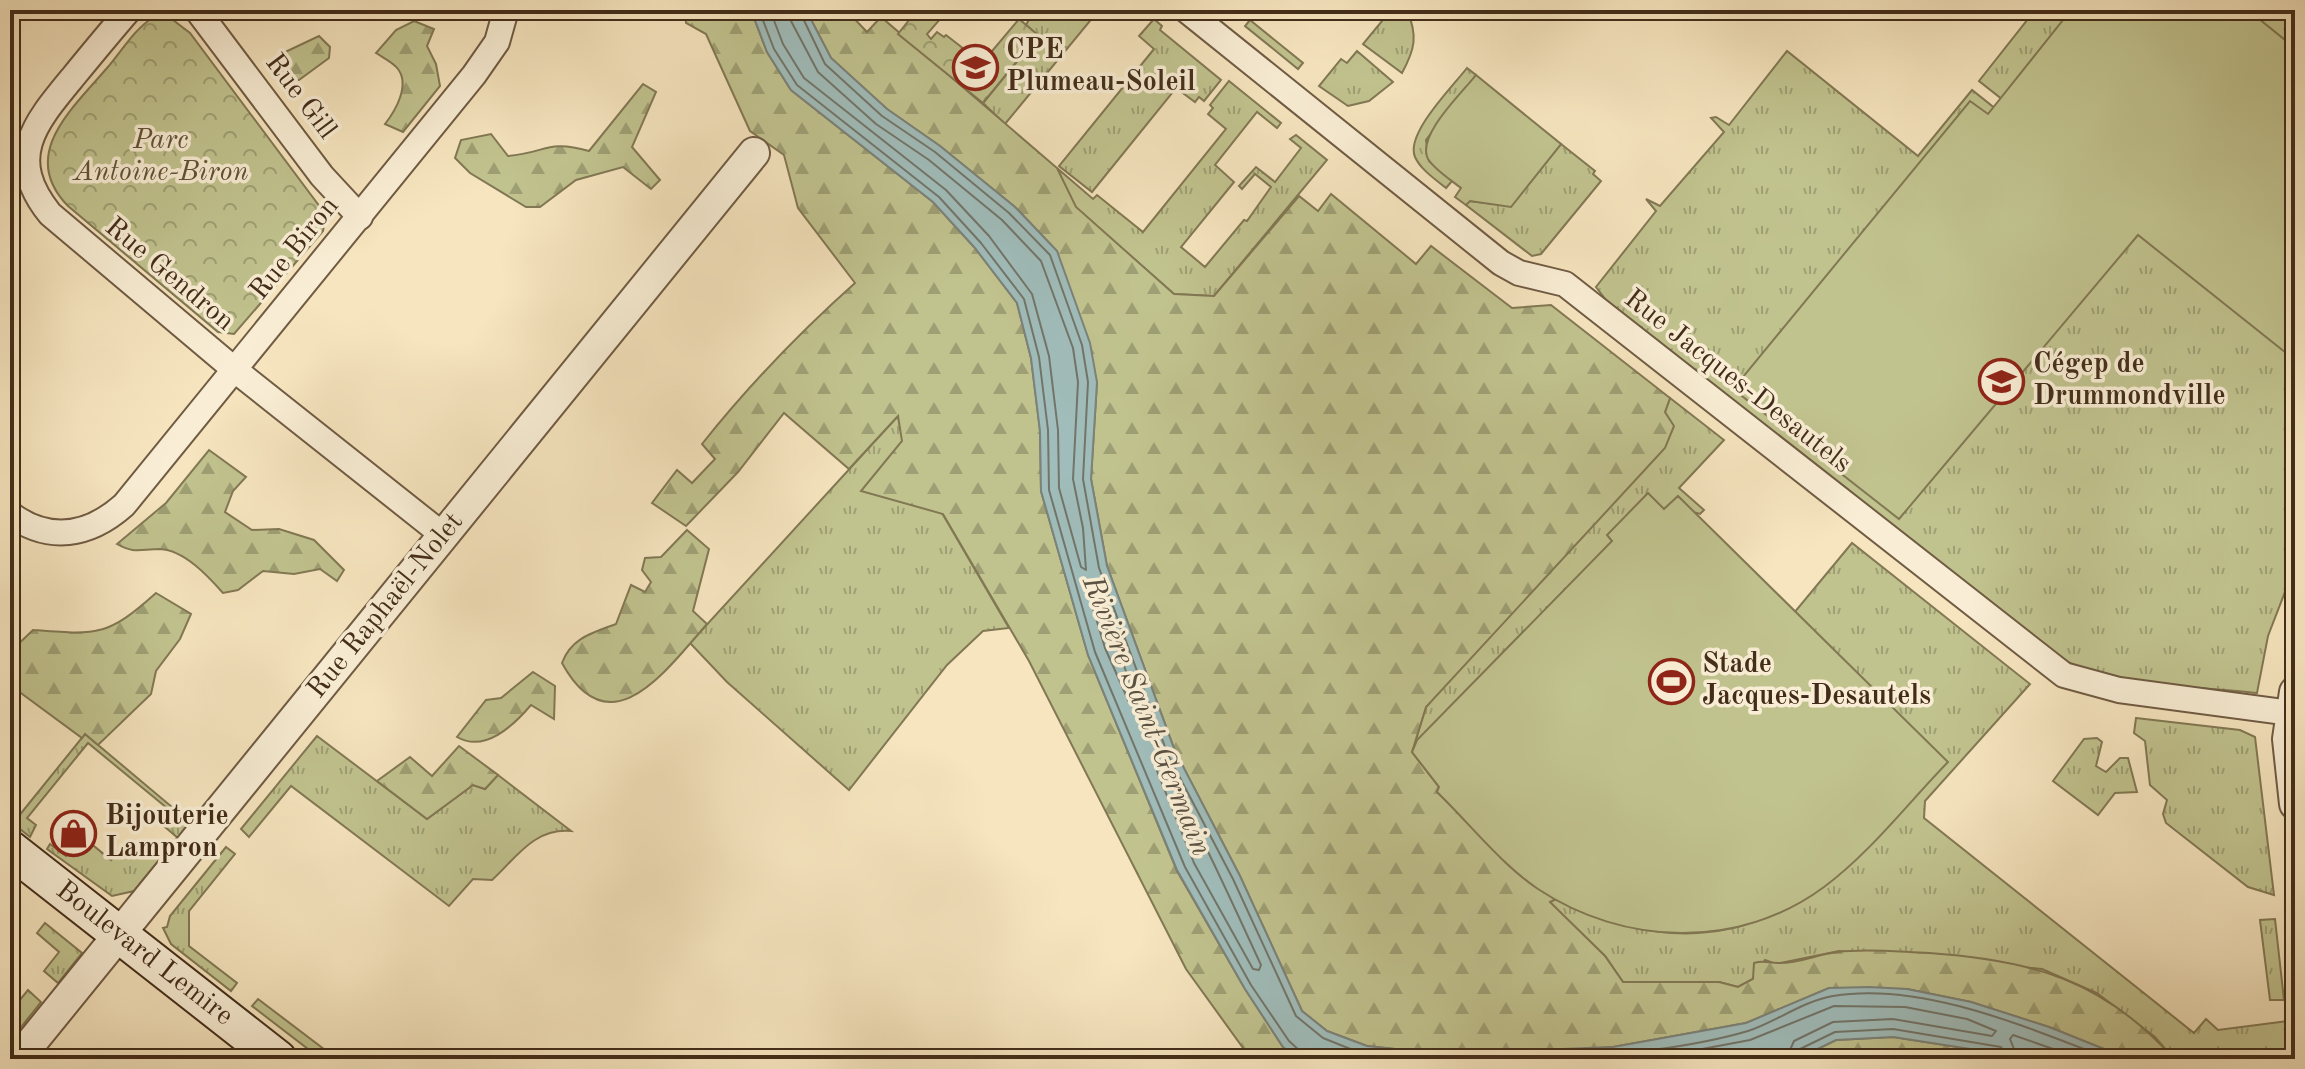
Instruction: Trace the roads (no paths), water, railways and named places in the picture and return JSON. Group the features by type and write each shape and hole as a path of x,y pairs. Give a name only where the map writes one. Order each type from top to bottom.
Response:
{"main road":[{"name":"Boulevard Lemire","path":"10,849 278,1059"}],"street":[{"name":"Rue Gendron","path":"129,10 38,120 28,146 26,165 29,182 50,214 235,370 443,535"},
{"name":"Rue Gill","path":"197,10 322,176 360,217"},
{"name":"Rue Biron","path":"10,514 42,530 70,533 97,526 124,505 489,56 497,42 506,10"},
{"name":"Rue Jacques-Desautels","path":"1186,10 1478,246 1510,270 1565,284 2064,675 2119,690 2293,702"},
{"name":"Rue Raphaël-Nolet","path":"18,1059 754,153"},
{"path":"2293,702 2289,753 2295,804"}],"water":[{"name":"Rivière Saint-Germain","path":"751,10 806,10 831,58 887,109 940,146 1015,207 1057,251 1090,343 1097,382 1091,479 1107,566 1175,751 1240,876 1302,1011 1327,1031 1367,1046 1441,1054 1613,1047 1746,1023 1829,988 1869,987 1907,989 1971,1002 2049,1027 2129,1059 2035,1059 1893,1037 1836,1040 1797,1059 1298,1059 1283,1047 1245,989 1177,870 1088,655 1041,491 1040,431 1031,358 1017,303 975,248 933,202 791,90 767,52"}],"place":[{"name":"CPE Plumeau-Soleil","path":"975,67"},
{"name":"Cégep de Drummondville","path":"2002,381"},
{"name":"Stade Jacques-Desautels","path":"1671,681"},
{"name":"Bijouterie Lampron","path":"74,833"}],"park label":[{"name":"Parc Antoine-Biron","path":"161,157"}]}
